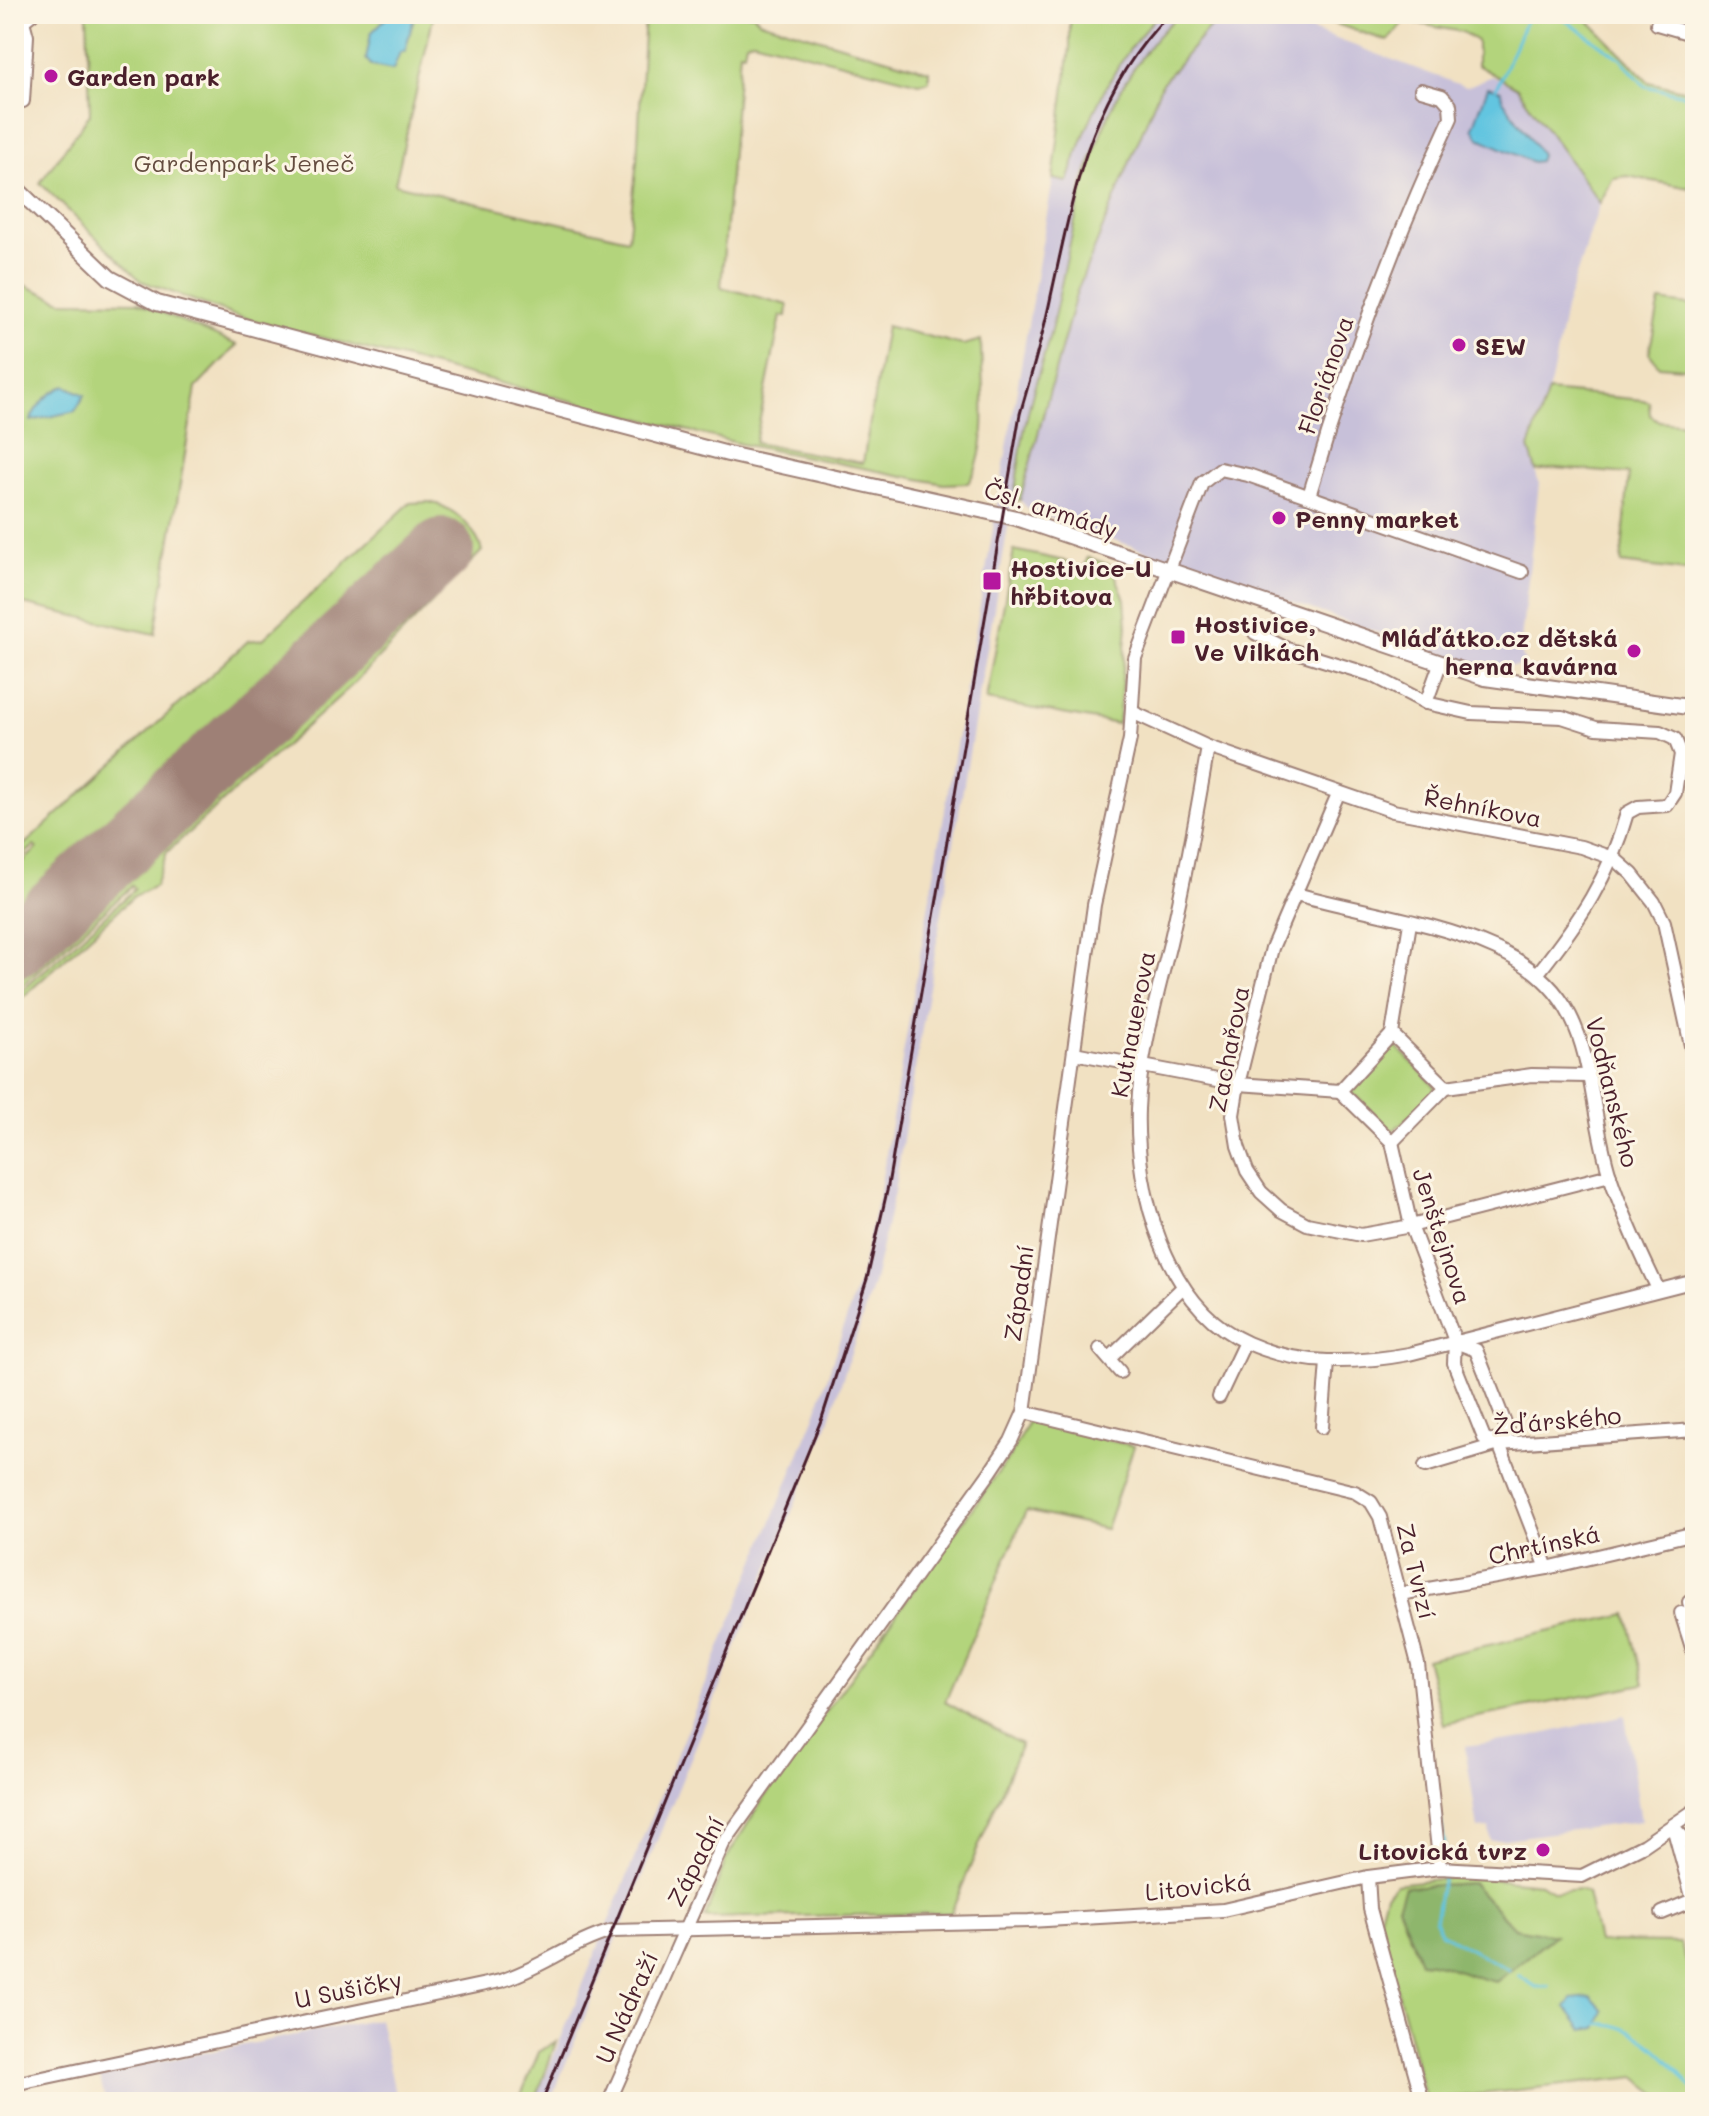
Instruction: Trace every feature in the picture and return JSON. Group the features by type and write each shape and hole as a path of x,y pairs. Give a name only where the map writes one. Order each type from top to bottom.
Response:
{"main road":[{"name":"Čsl. armády","path":"14,186 110,278 157,303 760,461 1016,518 1440,664 1515,684 1695,708"}],"street":[{"path":"23,18 27,36 23,101"},
{"path":"1657,24 1695,35"},
{"name":"Floriánova","path":"1309,496 1347,371 1416,194 1451,118 1450,105 1442,96 1421,90"},
{"path":"1169,572 1202,483 1220,469 1309,496 1522,572"},
{"name":"Západní","path":"685,1930 723,1844 991,1471 1011,1441 1024,1412 1094,905 1130,739 1135,658 1169,572"},
{"path":"1255,633 1287,649 1372,675 1426,703 1471,713 1562,717 1596,728 1660,732 1675,739 1681,754 1675,793 1667,805 1638,807 1627,813 1615,859 1574,928 1538,973"},
{"path":"1426,703 1440,664"},
{"name":"Řehníkova","path":"1132,712 1208,747 1393,811 1581,847 1615,859 1632,874 1654,902 1664,922 1695,1064"},
{"name":"Kutnauerova","path":"1208,747 1190,855 1144,1064 1138,1109 1141,1169 1154,1226 1182,1288 1208,1314 1245,1342 1280,1354 1327,1362 1365,1362 1695,1281"},
{"name":"Zachařova","path":"1338,794 1272,948 1238,1084 1233,1115 1238,1146 1247,1171 1261,1192 1281,1210 1307,1224 1361,1235 1411,1226 1610,1175"},
{"name":"Vodňanského","path":"1296,894 1454,933 1497,949 1538,973 1558,992 1571,1013 1583,1043 1587,1076 1610,1175 1633,1237 1658,1289"},
{"path":"1340,1091 1392,1034 1410,923"},
{"path":"1392,1034 1446,1087"},
{"path":"1074,1053 1238,1084 1340,1091 1392,1142 1446,1087 1532,1075 1587,1076"},
{"name":"Jenštejnova","path":"1392,1142 1411,1226 1455,1341 1454,1363 1484,1438 1499,1444 1547,1568"},
{"path":"1120,1372 1105,1354 1182,1288"},
{"name":"Jenštejnova","path":"1455,1341 1476,1350 1508,1431 1499,1444"},
{"path":"1219,1397 1245,1342"},
{"path":"1322,1427 1327,1362"},
{"name":"Za Tvrzí","path":"1024,1412 1355,1492 1371,1502 1380,1517 1418,1664 1440,1868"},
{"name":"Žďárského","path":"1425,1466 1499,1444 1695,1430"},
{"name":"Chrtínská","path":"1400,1594 1547,1568 1695,1533"},
{"path":"1695,1628 1685,1608 1695,1657"},
{"name":"Litovická","path":"685,1930 1029,1921 1223,1910 1368,1877 1440,1868 1582,1876 1613,1863 1695,1810"},
{"path":"1673,1827 1689,1843 1695,1841"},
{"path":"1662,1913 1693,1900 1673,1827"},
{"path":"1368,1877 1370,1909 1423,2102"},
{"name":"U Sušičky","path":"14,2084 500,1981 525,1973 592,1937 612,1931 685,1930"},
{"name":"U Nádraží","path":"609,2102 685,1930"}],"shaded area":[{"path":"1159,14 1179,14 1140,59 1101,127 1082,185 1053,321 1027,416 894,1192 874,1281 829,1421 550,2102 535,2102 815,1415 860,1277 880,1189 1053,179 1068,181 1100,95 1128,50"},
{"path":"1269,14 1466,87 1492,76 1517,88 1600,203 1565,309 1551,382 1529,448 1539,484 1520,649 1526,666 1490,666 1439,654 1029,510 1020,500 1077,291 1162,83 1218,15"},
{"path":"1625,1715 1641,1821 1491,1841 1489,1828 1478,1829 1465,1746 1525,1738"},
{"path":"379,2019 397,2102 106,2102 98,2073"}],"green space":[{"name":"Gardenpark Jeneč","path":"87,14 434,14 395,184 628,239 637,161 645,14 753,14 760,21 929,71 929,81 919,83 753,40 746,42 744,52 740,51 721,287 788,305 787,316 781,316 755,443 863,463 886,326 963,345 981,340 983,434 980,453 968,483 944,484 741,444 233,315 141,281 40,183 90,114"},
{"path":"1070,14 1159,14 1128,52 1103,92 1068,182 1053,179 1070,47"},
{"path":"1179,14 1221,14 1162,83 1077,291 1020,500 1013,501 1030,404 1093,155 1126,80 1150,46"},
{"path":"1305,14 1582,14 1649,82 1695,93 1695,189 1627,176 1613,178 1600,203 1517,88 1477,65 1477,41 1462,32 1405,21 1388,41"},
{"path":"14,281 62,301 138,302 237,345 196,388 155,634 14,602"},
{"path":"1660,301 1695,306 1695,369 1659,366 1649,353"},
{"path":"1548,391 1643,400 1649,402 1650,415 1659,421 1695,425 1695,572 1621,563 1629,474 1556,468 1536,471 1529,448"},
{"path":"429,502 447,508 462,519 482,551 351,686 167,852 155,886 134,896 14,1005 14,998 135,889 132,886 14,993 14,869 37,849 34,846 14,864 14,854 248,641 263,639 410,503"},
{"path":"1014,550 1069,562 1069,569 1074,570 1079,566 1084,568 1088,557 1112,566 1125,600 1127,626 1118,724 986,700"},
{"path":"1386,1047 1397,1047 1435,1086 1434,1093 1393,1131 1348,1090"},
{"path":"1028,1421 1134,1446 1106,1529 1026,1511 945,1702 1021,1744 951,1913 705,1918 726,1859 763,1799 1010,1456"},
{"path":"1627,1614 1644,1684 1443,1724 1426,1659"},
{"path":"1465,1876 1540,1884 1554,1892 1580,1889 1587,1893 1598,1942 1680,1943 1688,1967 1695,1969 1695,2102 1665,2099 1636,2077 1426,2100 1379,1919 1386,1894 1396,1884"},
{"path":"1472,1883 1514,1928 1555,1935 1496,1982 1420,1962 1398,1906 1405,1887"},
{"path":"556,2042 535,2102 518,2102 539,2052"}],"water":[{"path":"390,14 415,14 405,51 400,52 393,70 372,66 366,59 371,33"},
{"path":"1488,87 1501,91 1503,100 1541,154 1539,161 1532,162 1479,138 1473,128"},
{"path":"66,386 85,395 75,411 31,421 44,400"},
{"path":"1591,1997 1604,2011 1597,2028 1583,2030 1566,2007 1572,1999"}],"waterway":[{"path":"1496,89 1529,14"},
{"path":"1548,14 1562,18 1620,58 1645,86 1695,101"},
{"path":"1440,1817 1447,1859"},
{"path":"1443,1877 1435,1920 1441,1933 1509,1970"},
{"path":"1518,1975 1536,1987 1549,1987"},
{"path":"1595,2024 1625,2029 1639,2036 1664,2056 1695,2092"}],"runway":[{"path":"14,947 442,550"}],"railway":[{"path":"542,2102 822,1418 867,1279 887,1191 1020,414 1089,146 1120,78 1169,14"}],"place":[{"name":"Garden park","path":"51,76"},
{"name":"SEW","path":"1459,345"},
{"name":"Penny market","path":"1279,518"},
{"name":"Hostivice-U hřbitova","path":"992,581"},
{"name":"Hostivice, Ve Vilkách","path":"1178,637"},
{"name":"Mláďátko.cz dětská herna kavárna","path":"1634,651"},
{"name":"Litovická tvrz","path":"1543,1850"}]}
